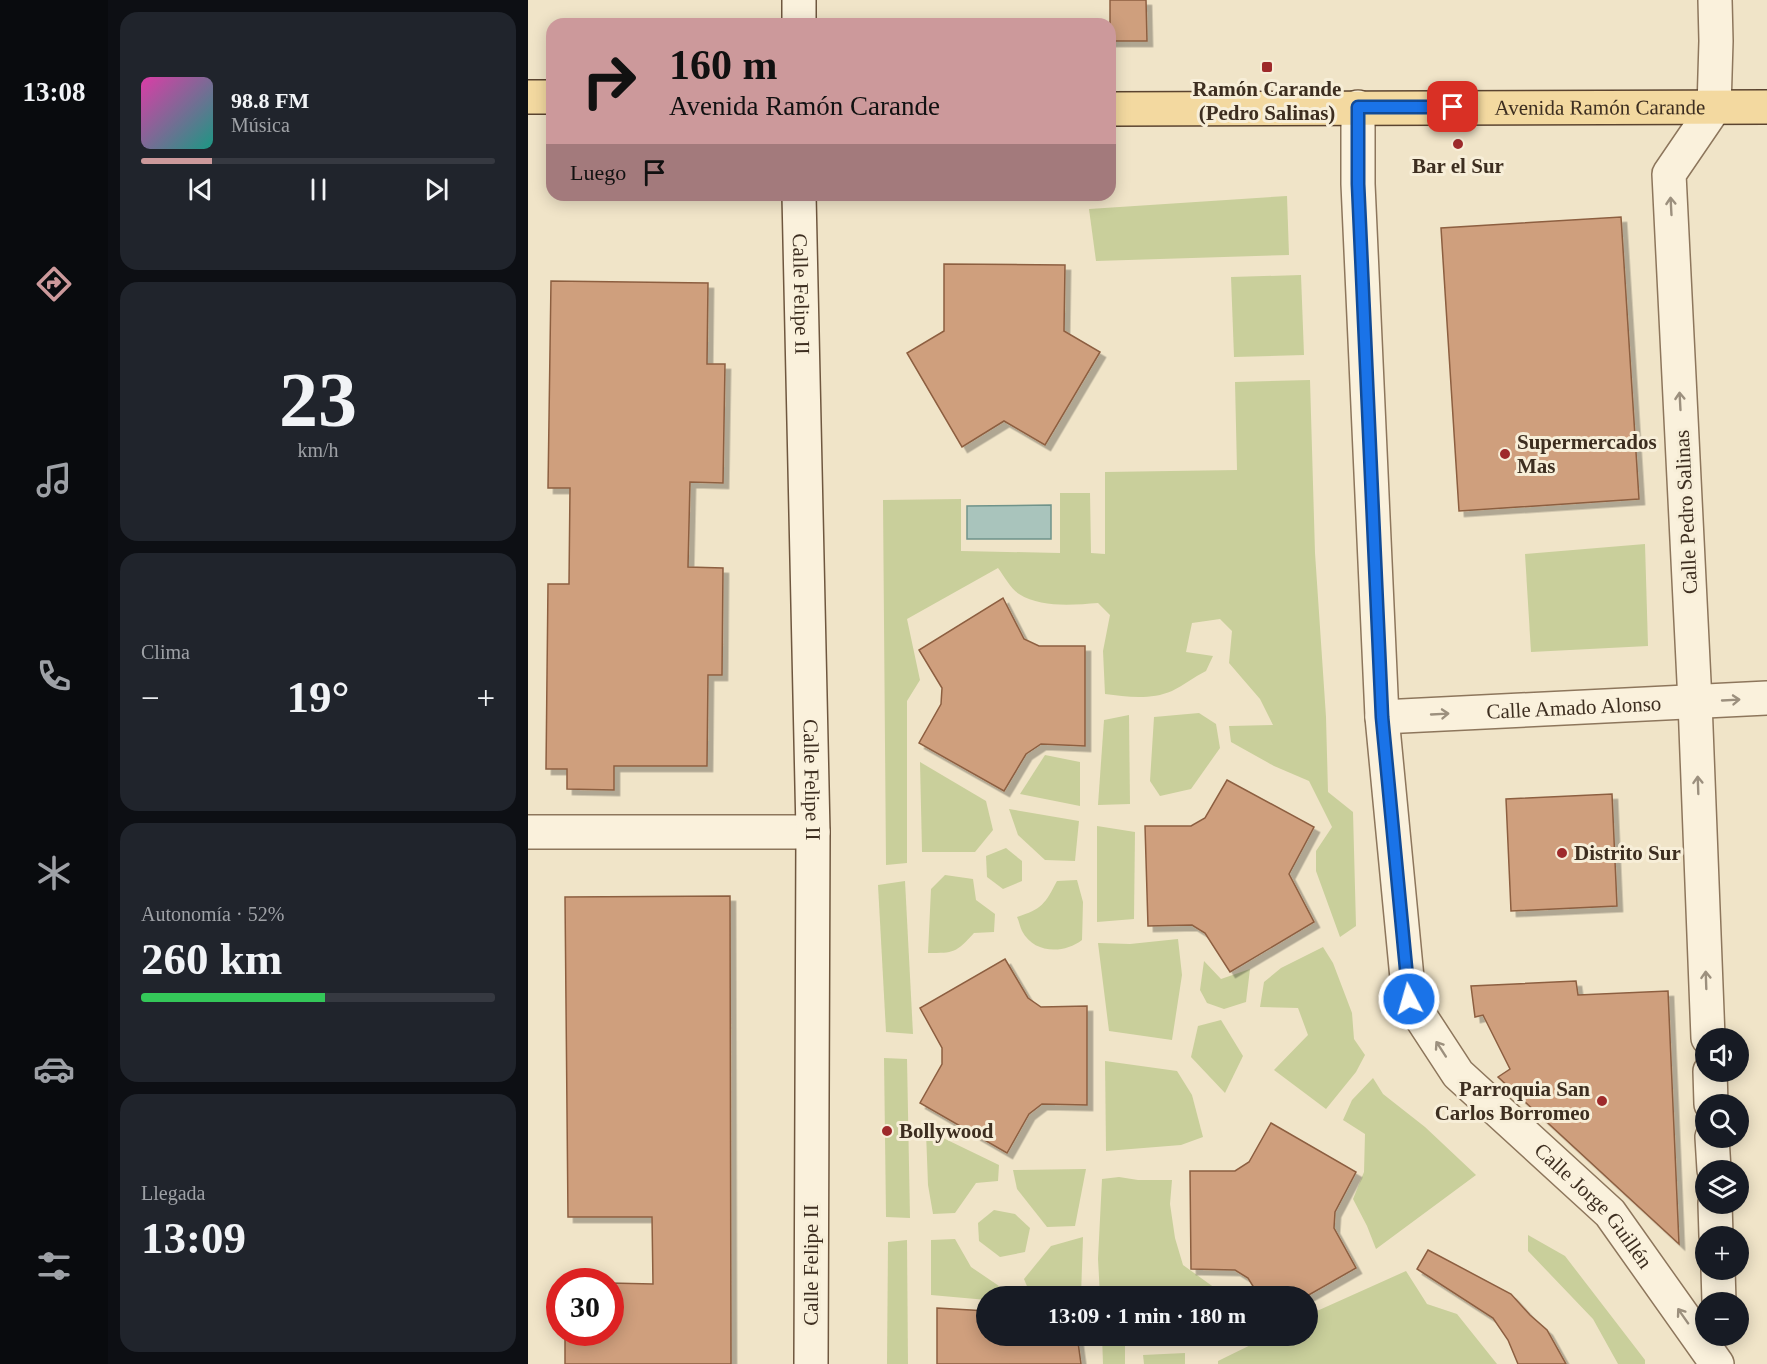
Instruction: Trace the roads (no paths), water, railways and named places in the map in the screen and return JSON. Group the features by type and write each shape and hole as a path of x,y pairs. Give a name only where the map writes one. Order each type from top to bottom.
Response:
{"main road":[{"path":"528,97 546,97"},
{"name":"Avenida Ramón Carande","path":"1116,109 1767,107"}],"street":[{"path":"799,0 799,18"},
{"path":"1714,108 1715,0"},
{"name":"Calle Jorge Guillén","path":"1358,107 1358,184 1382,717 1409,999 1458,1074 1610,1214 1719,1364"},
{"name":"Calle Pedro Salinas","path":"1708,1028 1695,702 1669,174 1714,108"},
{"name":"Calle Felipe II","path":"799,201 813,832 811,1364"},
{"name":"Calle Amado Alonso","path":"1382,717 1767,698"},
{"path":"528,832 813,832"},
{"path":"1719,1364 1720,1346"}],"water":[{"path":"1051,505 1051,539 967,539 967,506"}],"place":[{"name":"Ramón Carande (Pedro Salinas)","path":"1267,67"},
{"name":"Bar el Sur","path":"1458,144"},
{"name":"Supermercados Mas","path":"1505,454"},
{"name":"Distrito Sur","path":"1562,853"},
{"name":"Parroquia San Carlos Borromeo","path":"1602,1101"},
{"name":"Bollywood","path":"887,1131"}]}
